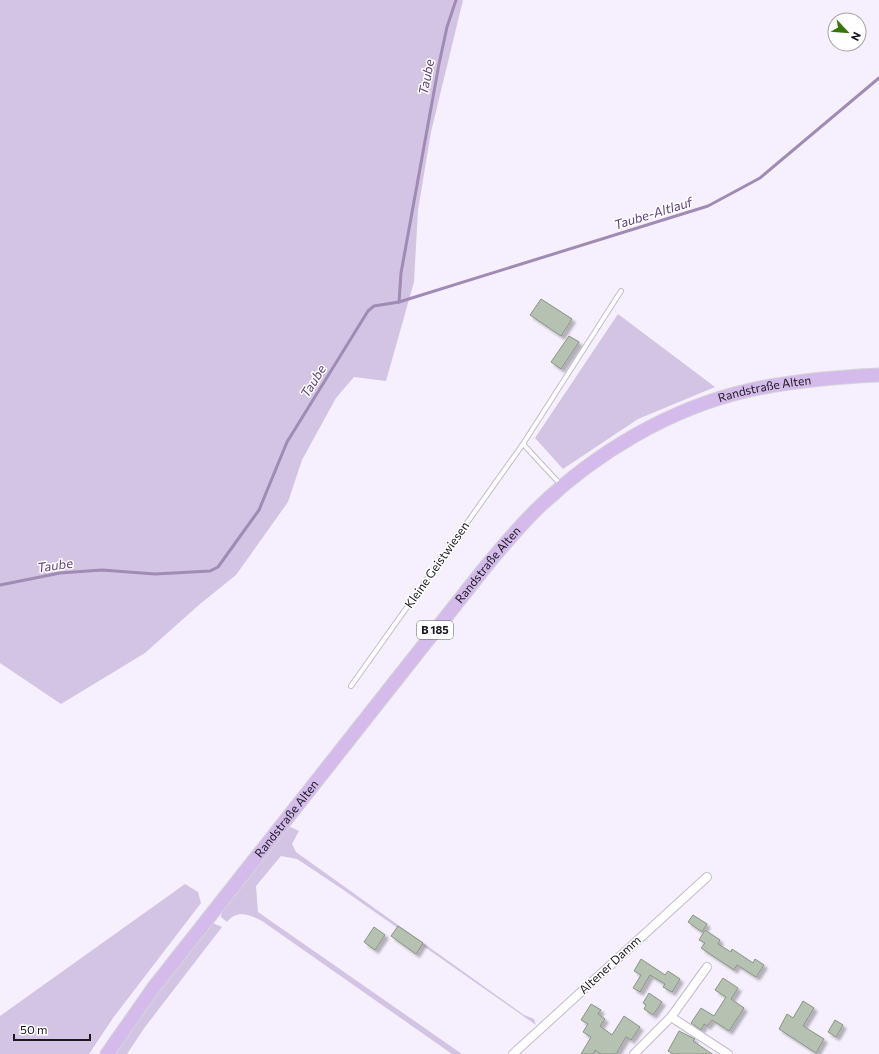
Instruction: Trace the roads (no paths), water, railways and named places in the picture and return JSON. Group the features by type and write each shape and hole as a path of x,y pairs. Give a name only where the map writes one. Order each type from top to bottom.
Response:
{"main road":[{"name":"Randstraße Alten","path":"107,1054 154,988 445,618 506,543 537,509 562,486 601,457 638,434 671,417 723,397 763,388 811,380 879,375"}],"street":[{"name":"Altener Damm","path":"513,1054 707,877"},
{"path":"634,1054 671,1017 707,967"},
{"path":"671,1017 728,1054"}],"lane":[{"name":"Kleine Geistwiesen","path":"351,686 523,444 621,292"},
{"path":"523,444 562,486"}],"waterway":[{"name":"Taube","path":"0,585 60,573 102,570 155,574 210,571 218,567 259,510 287,442 368,311 374,306 399,302 401,273 439,64 447,27 456,0"},
{"name":"Taube-Altlauf","path":"399,302 708,206 760,178 879,78"}]}
